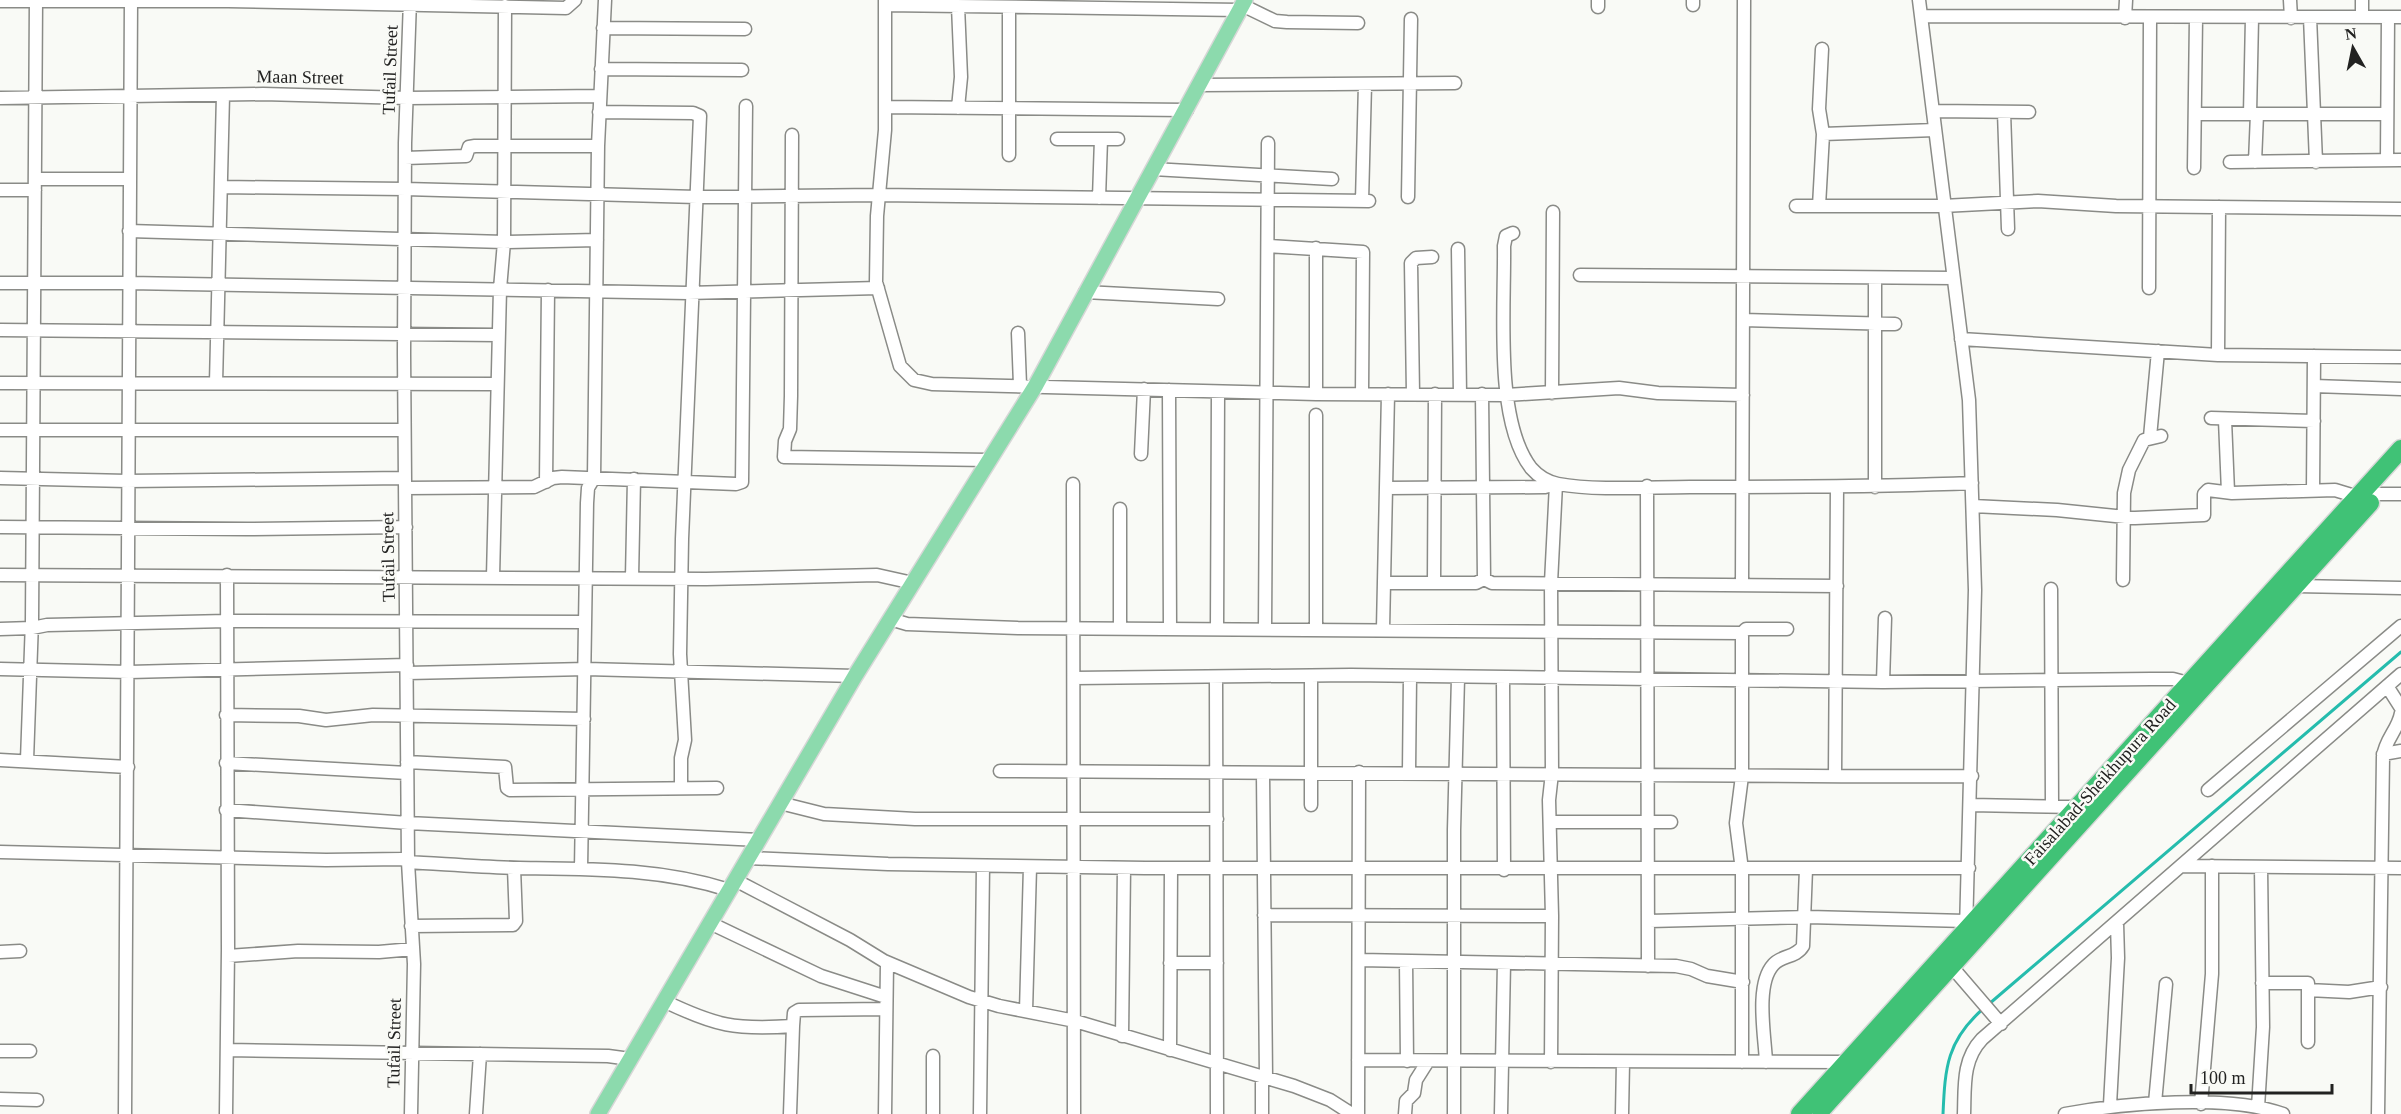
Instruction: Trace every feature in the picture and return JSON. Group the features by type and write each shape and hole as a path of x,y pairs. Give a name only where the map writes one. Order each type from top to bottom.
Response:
{"highway":[{"name":"Faisalabad-Sheikhupura Road","path":"1800,1114 1846,1062 1947,962 2394,478 2401,449"},
{"name":"Faisalabad-Sheikhupura Road","path":"1820,1113 1947,962 1966,927 2078,807 2358,497 2394,478"}],"main road":[{"path":"598,1114 855,676 1036,385 1242,5"}],"street":[{"path":"125,1114 129,672 126,575 131,0"},
{"path":"0,1 410,2 566,8 575,0"},
{"path":"581,869 586,669 585,578 588,488 594,478 598,146 605,0"},
{"path":"1742,585 1744,0"},
{"path":"1649,921 1805,917 1966,927 1974,682 1973,506 1969,400 1919,0"},
{"path":"2125,18 2126,0"},
{"path":"2290,0 2290,18"},
{"path":"2362,0 2362,17"},
{"path":"27,760 33,575 36,1"},
{"name":"Tufail Street","path":"410,2 405,158 404,430 408,862 413,949 411,1114"},
{"path":"1358,23 1275,21 1242,5 1101,4 1009,7 885,3 884,162 878,195 876,274 900,366 908,377 932,384 1036,385 1218,392 1506,394 1619,388 1658,393 1743,395"},
{"path":"493,577 498,335 504,242 505,6"},
{"path":"958,6 961,77 958,108"},
{"path":"1009,7 1009,155"},
{"path":"1922,16 2125,18 2401,16"},
{"path":"2387,159 2388,17"},
{"path":"2149,288 2150,18"},
{"path":"2194,168 2196,18"},
{"path":"2252,18 2255,162"},
{"path":"2310,18 2316,162"},
{"path":"1408,197 1411,19"},
{"path":"603,28 745,29"},
{"path":"1819,206 1823,134 1819,109 1822,49"},
{"path":"601,69 742,70"},
{"path":"1200,85 1455,83"},
{"path":"221,187 405,189 597,196 878,195 1366,201 1365,84"},
{"path":"216,383 223,95"},
{"name":"Maan Street","path":"0,98 223,95 406,98 600,96"},
{"path":"0,478 405,483 495,488 534,488 562,477 736,484 742,482 746,106"},
{"path":"885,107 1187,110"},
{"path":"599,111 699,114 682,579 680,654 685,740 681,758 681,787"},
{"path":"1933,111 2029,112"},
{"path":"2004,112 2008,229"},
{"path":"2195,114 2386,114"},
{"path":"1823,134 1935,130"},
{"path":"792,135 793,289 790,429 785,441 784,457 989,460"},
{"path":"1057,139 1118,139"},
{"path":"1099,198 1101,139"},
{"path":"1266,629 1268,143"},
{"path":"405,158 466,156 471,146 598,146"},
{"path":"2230,162 2401,160"},
{"path":"1153,169 1332,179"},
{"path":"0,190 35,185 129,179"},
{"path":"1796,206 1943,206 2007,201 2401,209"},
{"path":"2218,355 2219,207"},
{"path":"1552,393 1553,212"},
{"path":"129,231 504,242 597,240"},
{"path":"1513,232 1506,236 1504,246 1506,394 1510,420 1521,452 1533,470 1556,484"},
{"path":"1268,246 1364,253 1362,394"},
{"path":"1316,248 1316,393"},
{"path":"1458,249 1460,394"},
{"path":"1413,394 1411,263 1416,258 1432,257"},
{"path":"1580,275 1953,278"},
{"path":"1875,278 1875,487"},
{"path":"0,283 219,284 694,293 878,288"},
{"path":"546,482 548,290"},
{"path":"1085,292 1218,299"},
{"path":"1743,320 1895,324"},
{"path":"0,330 498,335"},
{"path":"1018,333 1020,385"},
{"path":"1961,339 2218,355 2401,357"},
{"path":"2123,580 2124,493 2129,470 2141,444 2155,436 2158,351"},
{"path":"2313,491 2314,356"},
{"path":"0,383 497,384"},
{"path":"2314,386 2401,389"},
{"path":"1141,454 1144,389"},
{"path":"1169,390 1170,628"},
{"path":"1217,629 1218,392"},
{"path":"1383,629 1388,394"},
{"path":"1434,583 1435,394"},
{"path":"1482,394 1484,579"},
{"path":"1316,415 1316,629"},
{"path":"2211,418 2314,421"},
{"path":"2225,420 2229,492"},
{"path":"0,430 404,430"},
{"path":"632,578 634,479"},
{"path":"1386,488 1545,487 1556,484 1875,487 1972,483"},
{"path":"1073,484 1074,1114"},
{"path":"1551,1062 1551,583 1556,484"},
{"path":"1647,486 1648,966"},
{"path":"1835,776 1837,487"},
{"path":"1973,506 2057,510 2124,517 2202,516 2205,514 2205,491 2344,492 2358,497"},
{"path":"1120,509 1120,628"},
{"path":"0,526 127,529 406,527"},
{"path":"0,575 682,579 871,575 913,583"},
{"path":"226,1114 227,575"},
{"path":"1384,583 1476,583 1484,579"},
{"path":"1484,579 1492,583 1837,586"},
{"path":"2296,586 2401,588"},
{"path":"2051,589 2052,806"},
{"path":"1883,682 1885,618"},
{"path":"890,619 907,624 1120,628 1742,633"},
{"path":"0,628 227,621 585,622"},
{"path":"2208,790 2401,626"},
{"path":"1742,1062 1742,870 1737,823 1743,776 1740,681 1742,633 1746,628 1787,629"},
{"path":"0,669 129,672 226,668 586,669 855,676"},
{"path":"1964,1114 1966,1074 1970,1058 1977,1044 1997,1019 2117,922 2401,674"},
{"path":"1075,678 1311,676 1883,682 2173,679 2188,683"},
{"path":"1311,676 1311,805"},
{"path":"1409,772 1410,677"},
{"path":"1216,678 1217,1114"},
{"path":"1454,1114 1454,870 1458,678"},
{"path":"1503,679 1504,870"},
{"path":"2378,1114 2383,754 2387,739 2397,728 2401,710 2387,686"},
{"path":"226,715 299,716 326,720 373,715 584,719"},
{"path":"2383,754 2401,751"},
{"path":"0,760 128,767"},
{"path":"226,763 407,768 505,767 507,788 510,790 717,788"},
{"path":"1000,771 1216,775 1409,772 1972,776"},
{"path":"1358,1114 1359,772"},
{"path":"1262,1114 1264,1078 1263,774"},
{"path":"780,803 824,814 915,819 1217,819"},
{"path":"1971,805 2078,807"},
{"path":"226,810 408,823 759,840"},
{"path":"1550,822 1671,822"},
{"path":"0,852 402,860 514,868 659,873 732,885 850,940 887,963 981,1000 1075,1021 1311,1092 1352,1114"},
{"path":"748,858 1124,868 1742,870 1969,868"},
{"path":"980,1114 983,866"},
{"path":"2182,866 2401,868"},
{"path":"2201,1104 2212,974 2212,866"},
{"path":"1026,1011 1030,867"},
{"path":"2258,1107 2262,983 2261,867"},
{"path":"411,926 513,925 516,921 514,868"},
{"path":"1122,1036 1124,868"},
{"path":"1170,1050 1171,868"},
{"path":"1766,1062 1763,994 1767,977 1777,961 1801,950 1805,942 1806,869"},
{"path":"1264,915 1552,916"},
{"path":"2110,1105 2118,958 2117,922"},
{"path":"710,923 821,976 886,1003"},
{"path":"228,956 298,951 379,952 413,949"},
{"path":"0,952 20,951"},
{"path":"1360,960 1683,967 1707,976 1743,982"},
{"path":"1406,961 1407,1061"},
{"path":"1947,962 1997,1019"},
{"path":"885,1114 887,963"},
{"path":"1170,963 1217,963"},
{"path":"1501,1114 1504,963"},
{"path":"2262,983 2306,982 2308,1042"},
{"path":"2155,1104 2166,984"},
{"path":"2308,990 2349,992 2381,987"},
{"path":"664,1001 703,1020 720,1025 756,1028 793,1026"},
{"path":"790,1114 794,1014 799,1010 886,1003"},
{"path":"227,1050 608,1056 630,1059"},
{"path":"0,1051 30,1051"},
{"path":"476,1114 480,1054"},
{"path":"933,1056 933,1114"},
{"path":"1358,1060 1846,1062"},
{"path":"1405,1114 1406,1101 1414,1093 1416,1080 1428,1061"},
{"path":"1622,1114 1623,1062"},
{"path":"0,1099 37,1100"},
{"path":"2065,1114 2092,1111 2110,1105 2139,1109 2155,1104 2201,1104 2233,1110 2258,1107 2282,1114"}],"waterway":[{"path":"1989,1004 2401,652"},
{"path":"1943,1114 1950,1055 1962,1031 1984,1008"}]}
